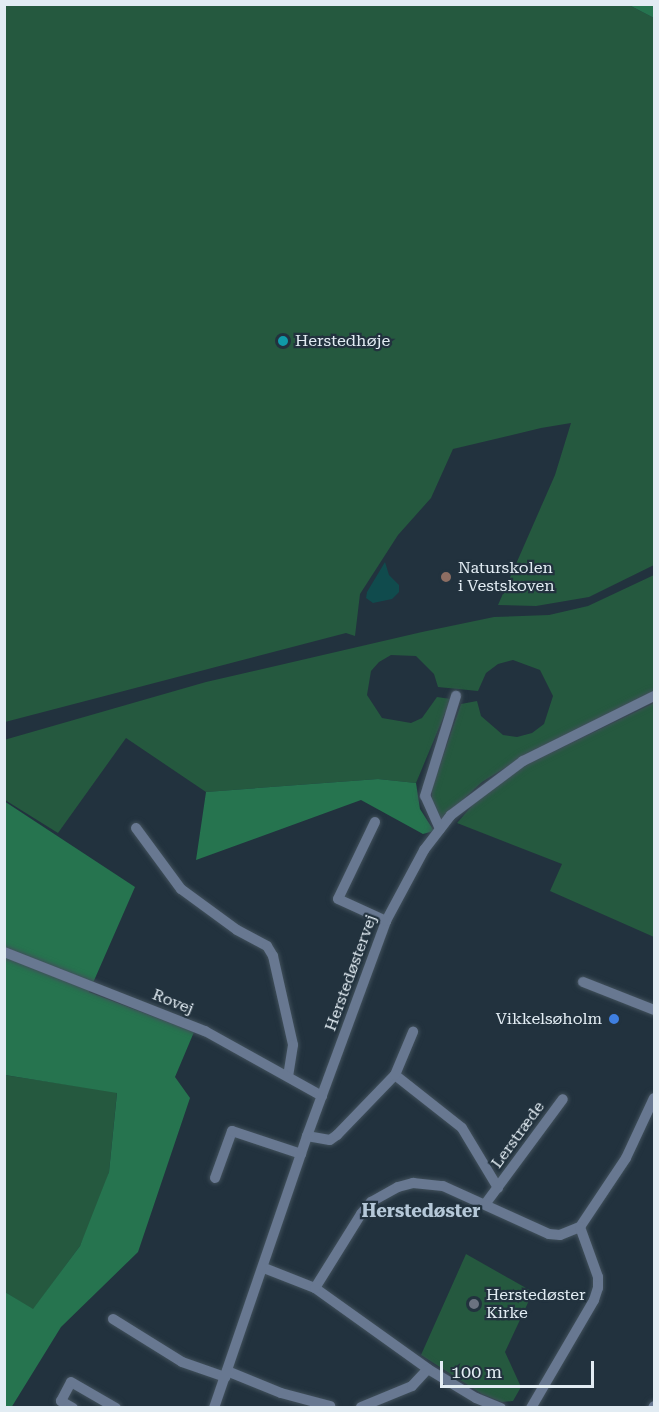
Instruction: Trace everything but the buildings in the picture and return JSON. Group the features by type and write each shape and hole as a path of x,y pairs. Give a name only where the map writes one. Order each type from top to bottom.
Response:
{"street":[{"path":"440,829 425,796 456,696"},
{"name":"Herstedøstervej","path":"214,1407 264,1268 307,1136 386,921 403,885 440,829 482,788 523,760 654,696"},
{"path":"375,822 338,899 386,921"},
{"path":"136,828 181,889 237,930 267,946 273,956 293,1045 288,1075"},
{"name":"Rovej","path":"4,952 205,1031 288,1075 322,1096"},
{"path":"584,982 654,1010"},
{"path":"307,1136 330,1140 395,1075 413,1032"},
{"name":"Lerstræde","path":"395,1075 462,1128 498,1188"},
{"path":"315,1288 361,1214 383,1193 398,1187 428,1183 486,1203 549,1234 560,1235 580,1227 626,1158 654,1098"},
{"name":"Lerstræde","path":"486,1203 563,1099"},
{"path":"215,1178 232,1131 301,1154"},
{"path":"531,1407 598,1288 598,1277 580,1227"},
{"path":"264,1268 315,1288 428,1369 476,1398 501,1407"},
{"path":"113,1319 182,1362 330,1406"},
{"path":"361,1407 412,1386 428,1369"},
{"path":"73,1407 61,1401 71,1382 116,1407"}],"shaded area":[{"path":"5,5 629,5 654,18 654,565 589,597 536,606 498,605 555,475 571,423 453,449 431,498 398,535 360,594 355,636 346,633 5,722"},
{"path":"385,562 389,575 399,585 399,592 392,599 373,603 366,598 367,592"},
{"path":"654,575 654,691 521,758 482,782 442,819 432,806 432,788 461,704 477,701 481,716 503,735 517,737 532,733 544,724 553,696 540,670 513,660 498,664 486,673 478,691 438,687 434,674 416,656 391,655 379,662 371,671 367,695 382,718 411,723 422,718 437,697 451,699 416,783 378,779 206,792 126,738 58,833 5,800 4,740 206,682 422,632 494,617 549,615 588,606"},
{"path":"654,703 654,937 550,891 562,864 457,823 483,793 526,765"},
{"path":"4,1075 117,1092 109,1172 97,1210 80,1246 33,1310 5,1292"},
{"path":"466,1254 533,1292 505,1352 521,1387 513,1401 502,1402 482,1394 421,1355"}],"green space":[{"path":"629,5 654,5 654,18"},
{"path":"378,779 416,783 420,809 434,831 423,834 361,800 196,860 206,792"},
{"path":"4,801 135,887 89,992 194,1032 175,1077 190,1098 138,1252 61,1327 11,1408 5,1407 5,1292 33,1309 80,1246 109,1172 117,1093 5,1075"}],"place":[{"name":"Herstedhøje","path":"283,341"},
{"name":"Naturskolen i Vestskoven","path":"446,577"},
{"name":"Vikkelsøholm","path":"614,1019"},
{"name":"Herstedøster Kirke","path":"474,1304"}],"district":[{"name":"Herstedøster","path":"421,1211"}]}
